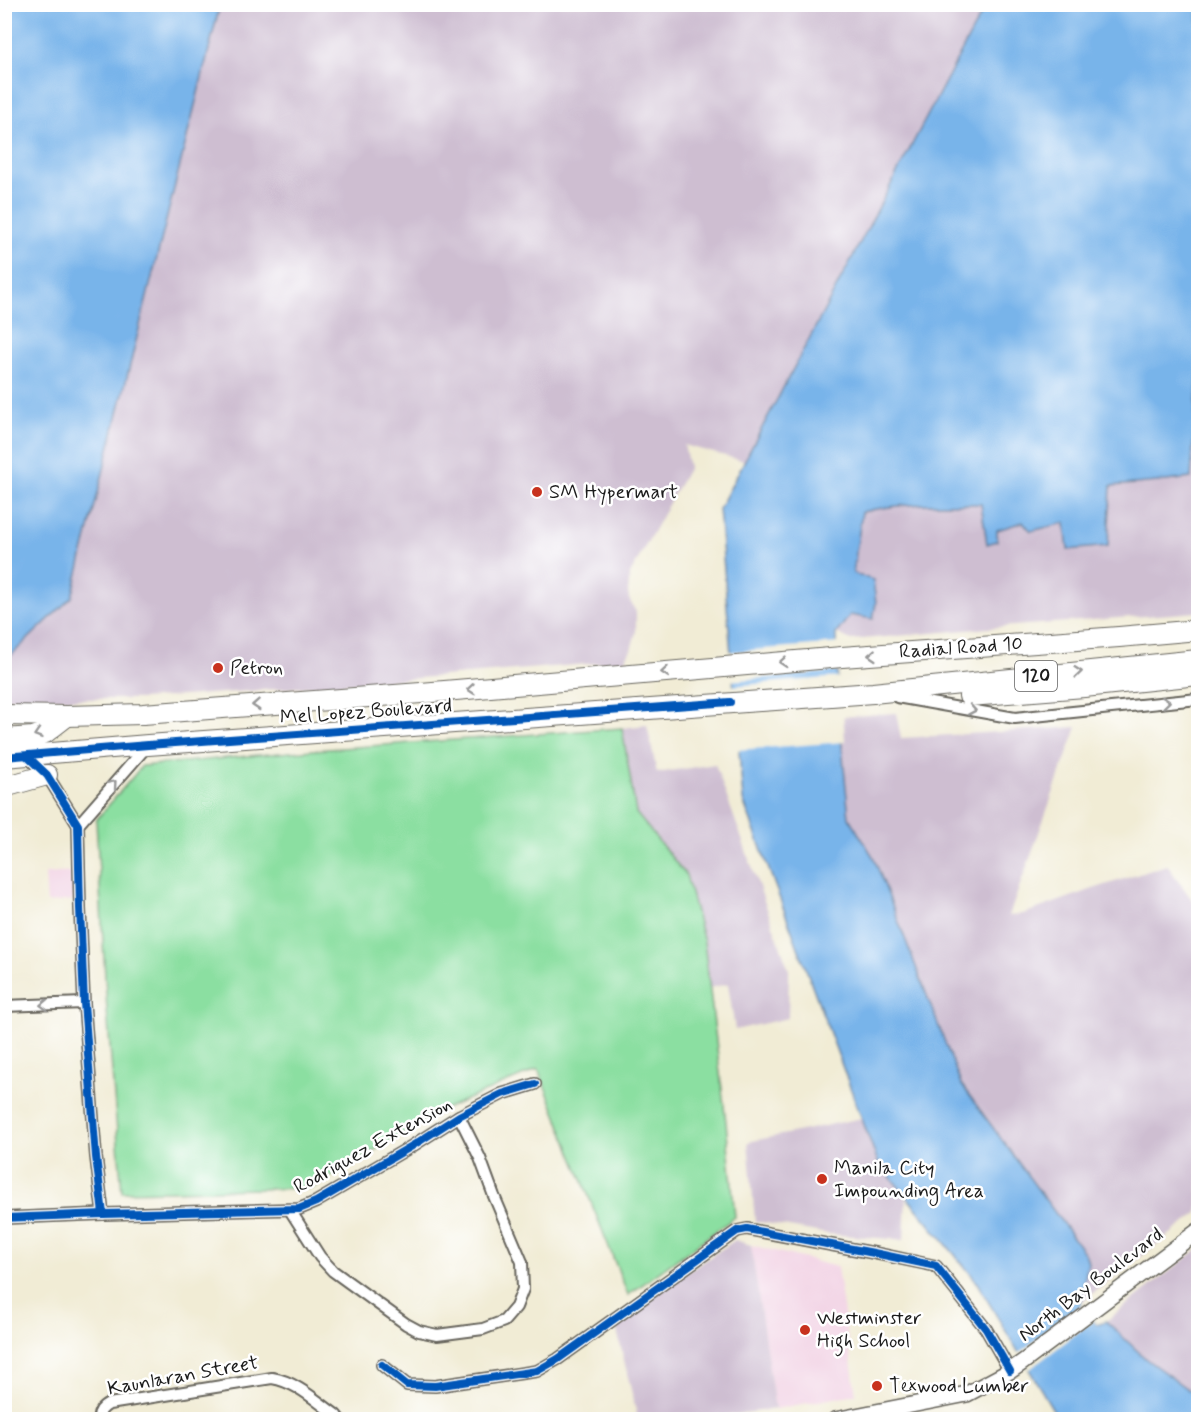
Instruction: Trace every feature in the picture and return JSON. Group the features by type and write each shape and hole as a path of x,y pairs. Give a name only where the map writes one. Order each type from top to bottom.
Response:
{"highway":[{"path":"1077,639 1119,629 1198,621"},
{"name":"Radial Road 10","path":"723,667 1198,630"},
{"name":"Radial Road 10","path":"730,702 873,693 1198,660"},
{"name":"Mel Lopez Boulevard","path":"4,715 142,714 723,667"},
{"path":"873,693 962,697 1198,675"},
{"name":"Mel Lopez Boulevard","path":"4,757 730,702"},
{"path":"4,739 33,737 45,733 67,716"},
{"path":"4,787 47,775"}],"main road":[{"name":"North Bay Boulevard","path":"835,1419 967,1394 1017,1366 1198,1231"}],"street":[{"path":"873,693 1015,718 1198,699"},
{"path":"78,825 148,745"},
{"path":"27,756 47,775 78,825 84,1003 96,1157 103,1214"},
{"path":"4,1006 84,1003"},
{"name":"Rodriguez Extension","path":"4,1218 290,1210 307,1207 459,1116 502,1094 535,1084"},
{"path":"290,1210 320,1257 333,1270 406,1324 419,1331 437,1335 483,1329 504,1321 516,1307 523,1289 524,1270 480,1158 459,1116"},
{"path":"382,1365 407,1385 435,1386 537,1371 558,1359 737,1232 747,1229 936,1266 1017,1366"},
{"name":"Kaunlaran Street","path":"99,1419 102,1408 109,1404 272,1378 282,1379 300,1389 340,1419"}],"shaded area":[{"path":"220,5 986,5 744,461 684,445 689,467 630,574 628,592 636,612 636,632 631,650 624,661 143,699 5,699 4,661 72,597"},
{"path":"1198,374 1198,612 851,640 836,633 850,615 862,512 911,504 982,504 997,530 1024,522 1032,531 1065,522 1111,486 1191,478"},
{"path":"896,713 901,738 1077,727 1009,916 1023,914 1167,865 1198,908 1198,1213 1080,1303 1088,1263 1086,1255 961,1084 874,858 849,818 839,717"},
{"path":"647,725 657,773 715,764 789,970 788,1018 735,1030 728,984 709,988 704,942 686,875 636,813 622,728"},
{"path":"72,872 74,900 47,903 45,874"},
{"name":"Manila City Impounding Area","path":"862,1118 878,1162 906,1196 904,1240 828,1234 755,1221 748,1142"},
{"path":"735,1240 751,1245 775,1409 701,1419 638,1419 615,1322"},
{"name":"Westminster High School","path":"751,1245 837,1267 856,1394 775,1409"},
{"path":"1198,1249 1198,1397 1146,1359 1106,1321"}],"green space":[{"path":"622,728 636,813 686,875 704,942 735,1217 628,1295 538,1069 438,1112 312,1188 122,1192 107,1011 96,820 142,766 313,750"}],"water":[{"path":"5,4 220,5 72,597 5,661"},
{"path":"986,5 1198,5 1198,374 1191,478 1111,486 1108,546 1068,550 1065,523 1031,531 1023,522 997,530 997,541 987,544 981,504 907,505 862,512 853,573 873,580 876,603 873,619 850,615 836,634 839,717 849,818 874,858 961,1084 1086,1255 1088,1263 1080,1304 1096,1324 1106,1321 1146,1359 1198,1397 1198,1419 1065,1420 1055,1413 974,1278 878,1162 743,800 719,509"}],"pier":[{"path":"839,643 840,671 730,681 728,652"},
{"path":"841,677 845,742 736,750 731,686"},
{"path":"1082,1305 1094,1320 1029,1370 1017,1354"}],"cycle path":[{"path":"4,757 730,702"},
{"path":"27,756 47,775 78,825 84,1003 96,1157 103,1214"},
{"path":"4,1218 299,1209 316,1202 459,1116 502,1094 535,1084"},
{"path":"382,1365 407,1385 435,1386 537,1371 558,1359 737,1231 747,1229 936,1266 986,1329 1010,1371"}],"place":[{"name":"SM Hypermart","path":"537,492"},
{"name":"Petron","path":"218,668"},
{"name":"Manila City Impounding Area","path":"822,1179"},
{"name":"Westminster High School","path":"805,1330"},
{"name":"Texwood Lumber","path":"877,1386"}]}
